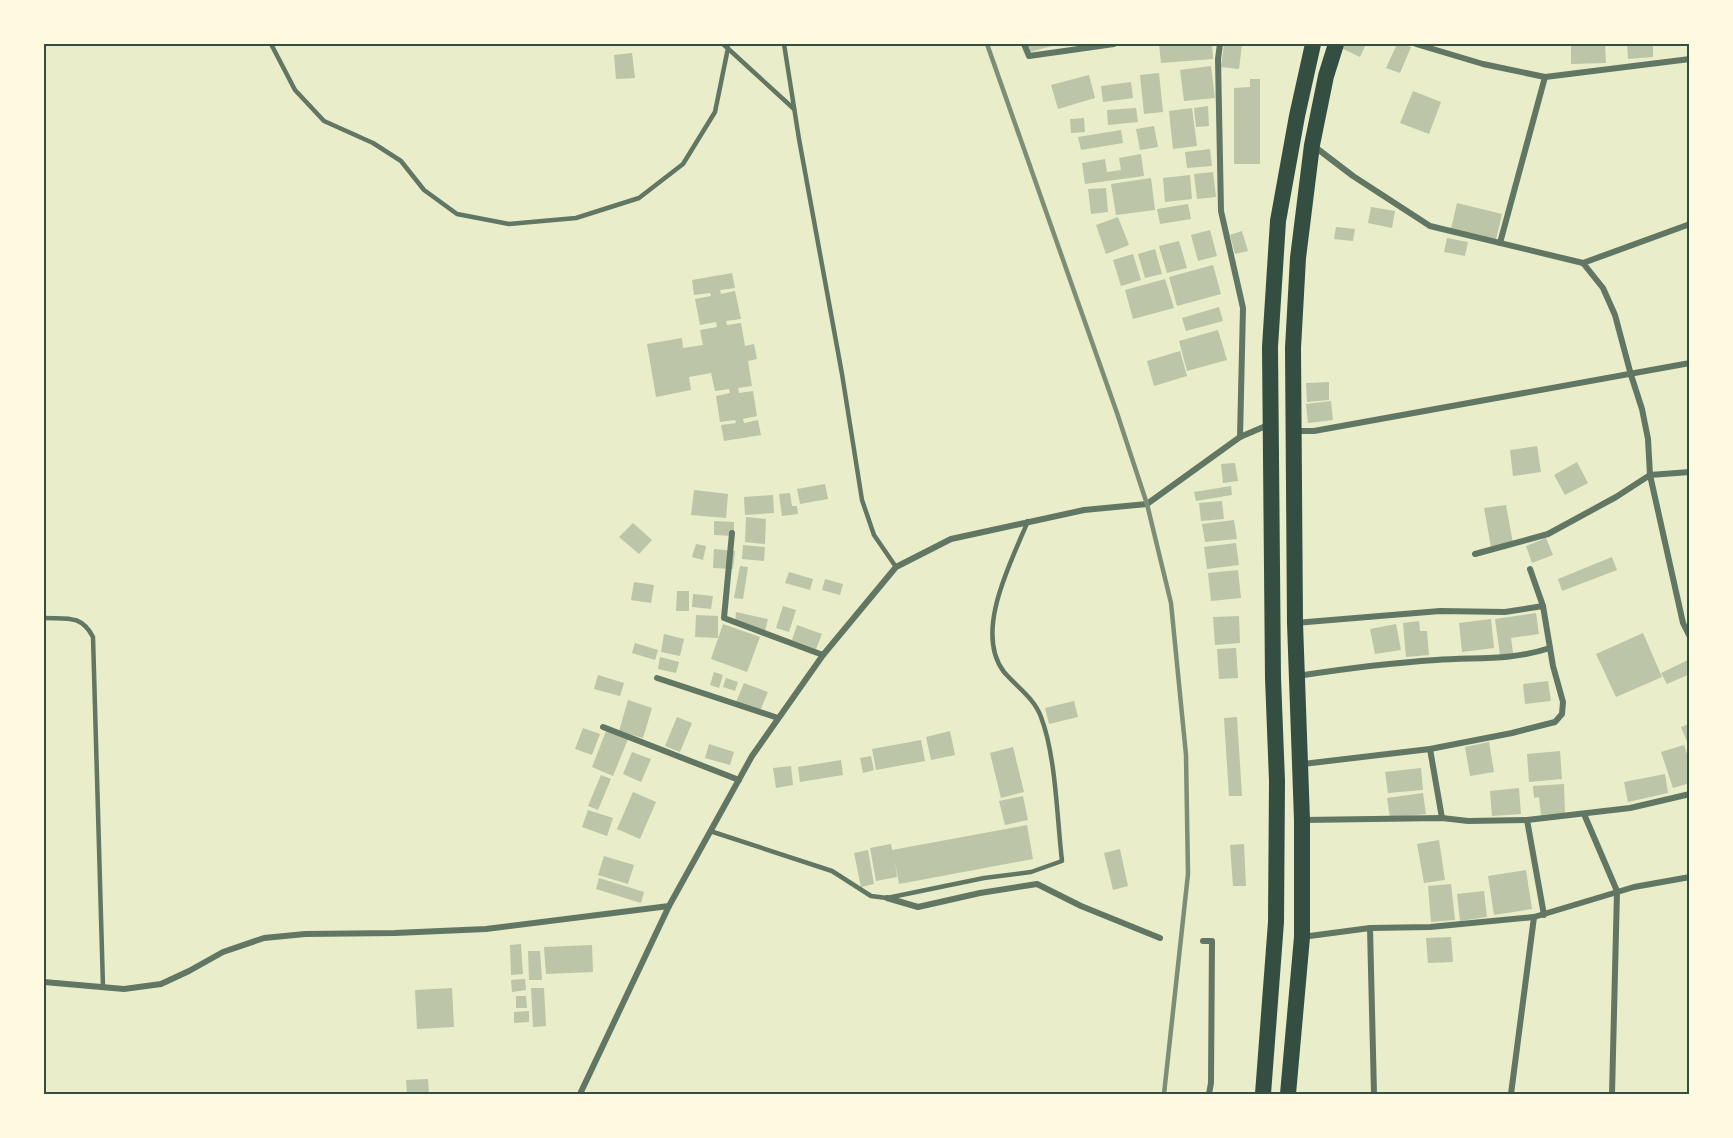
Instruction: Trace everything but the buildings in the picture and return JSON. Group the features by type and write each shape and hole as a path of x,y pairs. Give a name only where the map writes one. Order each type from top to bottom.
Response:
{"highway":[{"path":"1263,1095 1276,922 1277,781 1273,655 1270,347 1278,221 1312,44"},
{"path":"1288,1095 1302,937 1302,820 1295,623 1293,348 1298,258 1312,145 1326,76 1336,44"}],"street":[{"path":"1024,44 1029,56 1114,44"},
{"path":"1220,44 1218,59 1221,210 1243,308 1240,437"},
{"path":"1416,44 1483,64 1545,76 1689,59"},
{"path":"1500,243 1545,76"},
{"path":"1312,145 1353,176 1430,226 1583,263 1689,224"},
{"path":"1583,263 1603,288 1615,315 1642,410 1648,439 1650,475 1683,623 1689,637"},
{"path":"1293,431 1314,430 1689,363"},
{"path":"580,1095 669,906 752,756 823,655 896,567 951,539 1084,510 1147,504 1240,437 1272,423"},
{"path":"1475,554 1548,534 1616,497 1650,475 1689,472"},
{"path":"732,533 724,618 823,655"},
{"path":"1300,765 1430,749 1555,722 1562,714 1563,702 1543,606 1530,569"},
{"path":"1295,623 1440,611 1505,612 1543,606"},
{"path":"1297,676 1376,664 1507,658 1550,648"},
{"path":"657,678 778,718"},
{"path":"603,727 739,780"},
{"path":"1430,749 1442,818"},
{"path":"1302,820 1442,818 1468,821 1527,820 1630,808 1689,794"},
{"path":"1584,814 1617,891 1612,1095"},
{"path":"1527,820 1544,915"},
{"path":"1302,937 1370,928 1430,927 1534,917 1617,891 1689,877"},
{"path":"887,898 918,907 980,893 1037,884 1081,906 1160,938"},
{"path":"44,982 124,989 160,984 223,952 264,938 305,934 486,929 669,906"},
{"path":"1511,1095 1534,917"},
{"path":"1370,928 1374,1095"},
{"path":"1203,941 1212,941 1209,1095"}],"lane":[{"path":"271,44 295,90 324,122 373,142 401,161 423,190 457,214 508,224 576,218 639,198 683,164 715,112 728,48"},
{"path":"723,44 795,110"},
{"path":"784,44 862,500 874,535 896,567"},
{"path":"710,831 814,865 832,872 871,896 887,898 984,878 1031,872 1062,861 1050,751 1041,717 1029,696 1003,670 993,646 993,620 999,589 1028,521"},
{"path":"44,618 78,620 87,626 93,637 104,987"}],"railway":[{"path":"987,44 1147,504 1171,603 1186,755 1188,874 1164,1094"}]}
